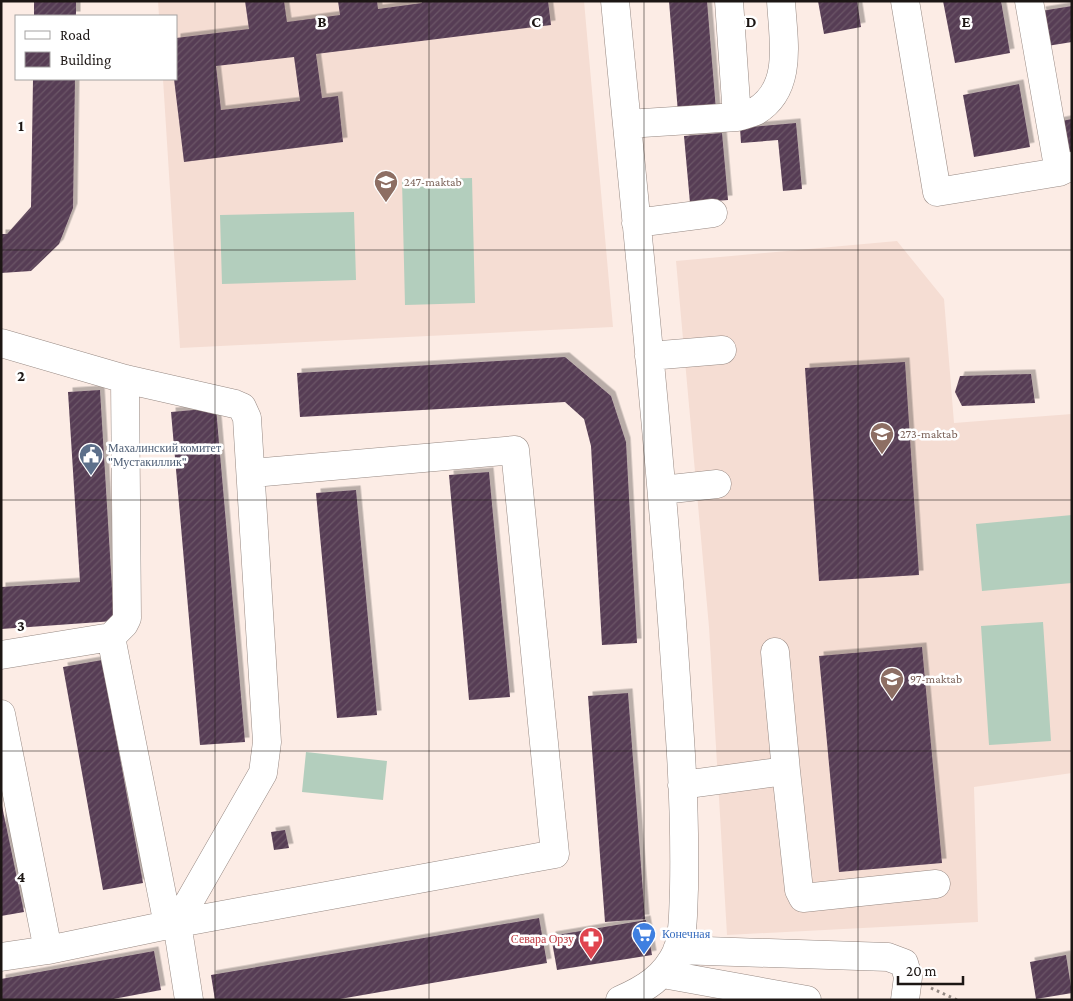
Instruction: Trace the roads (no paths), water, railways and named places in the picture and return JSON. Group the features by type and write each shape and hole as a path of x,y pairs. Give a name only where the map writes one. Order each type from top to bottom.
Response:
{"street":[{"path":"615,1 670,580 685,839 680,937 663,974 653,983 631,995"},
{"path":"728,1 737,117"},
{"path":"627,124 737,117 754,112 769,101 778,87 784,69 781,1"},
{"path":"905,1 937,192 1065,169 1029,1"},
{"path":"636,223 713,213"},
{"path":"1,343 125,380 235,404 242,407 247,418 252,473 267,742 263,773 172,924"},
{"path":"649,356 722,350"},
{"path":"1,655 111,637 118,632 127,618 125,380"},
{"path":"1,957 48,950 172,924 555,854 515,450 252,473"},
{"path":"662,490 717,484"},
{"path":"111,637 189,1000"},
{"path":"775,652 799,890 803,898 936,884"},
{"path":"1,714 48,950"},
{"path":"682,785 786,771"},
{"path":"680,937 888,958 904,963 908,977 905,1000"},
{"path":"663,974 807,1000"}],"place":[{"name":"247-maktab","path":"386,203"},
{"name":"273-maktab","path":"882,455"},
{"name":"Махалинский комитет \"Мустакиллик\"","path":"91,476"},
{"name":"97-maktab","path":"892,700"},
{"name":"Конечная","path":"644,955"},
{"name":"Севара Орзу","path":"591,960"}]}
